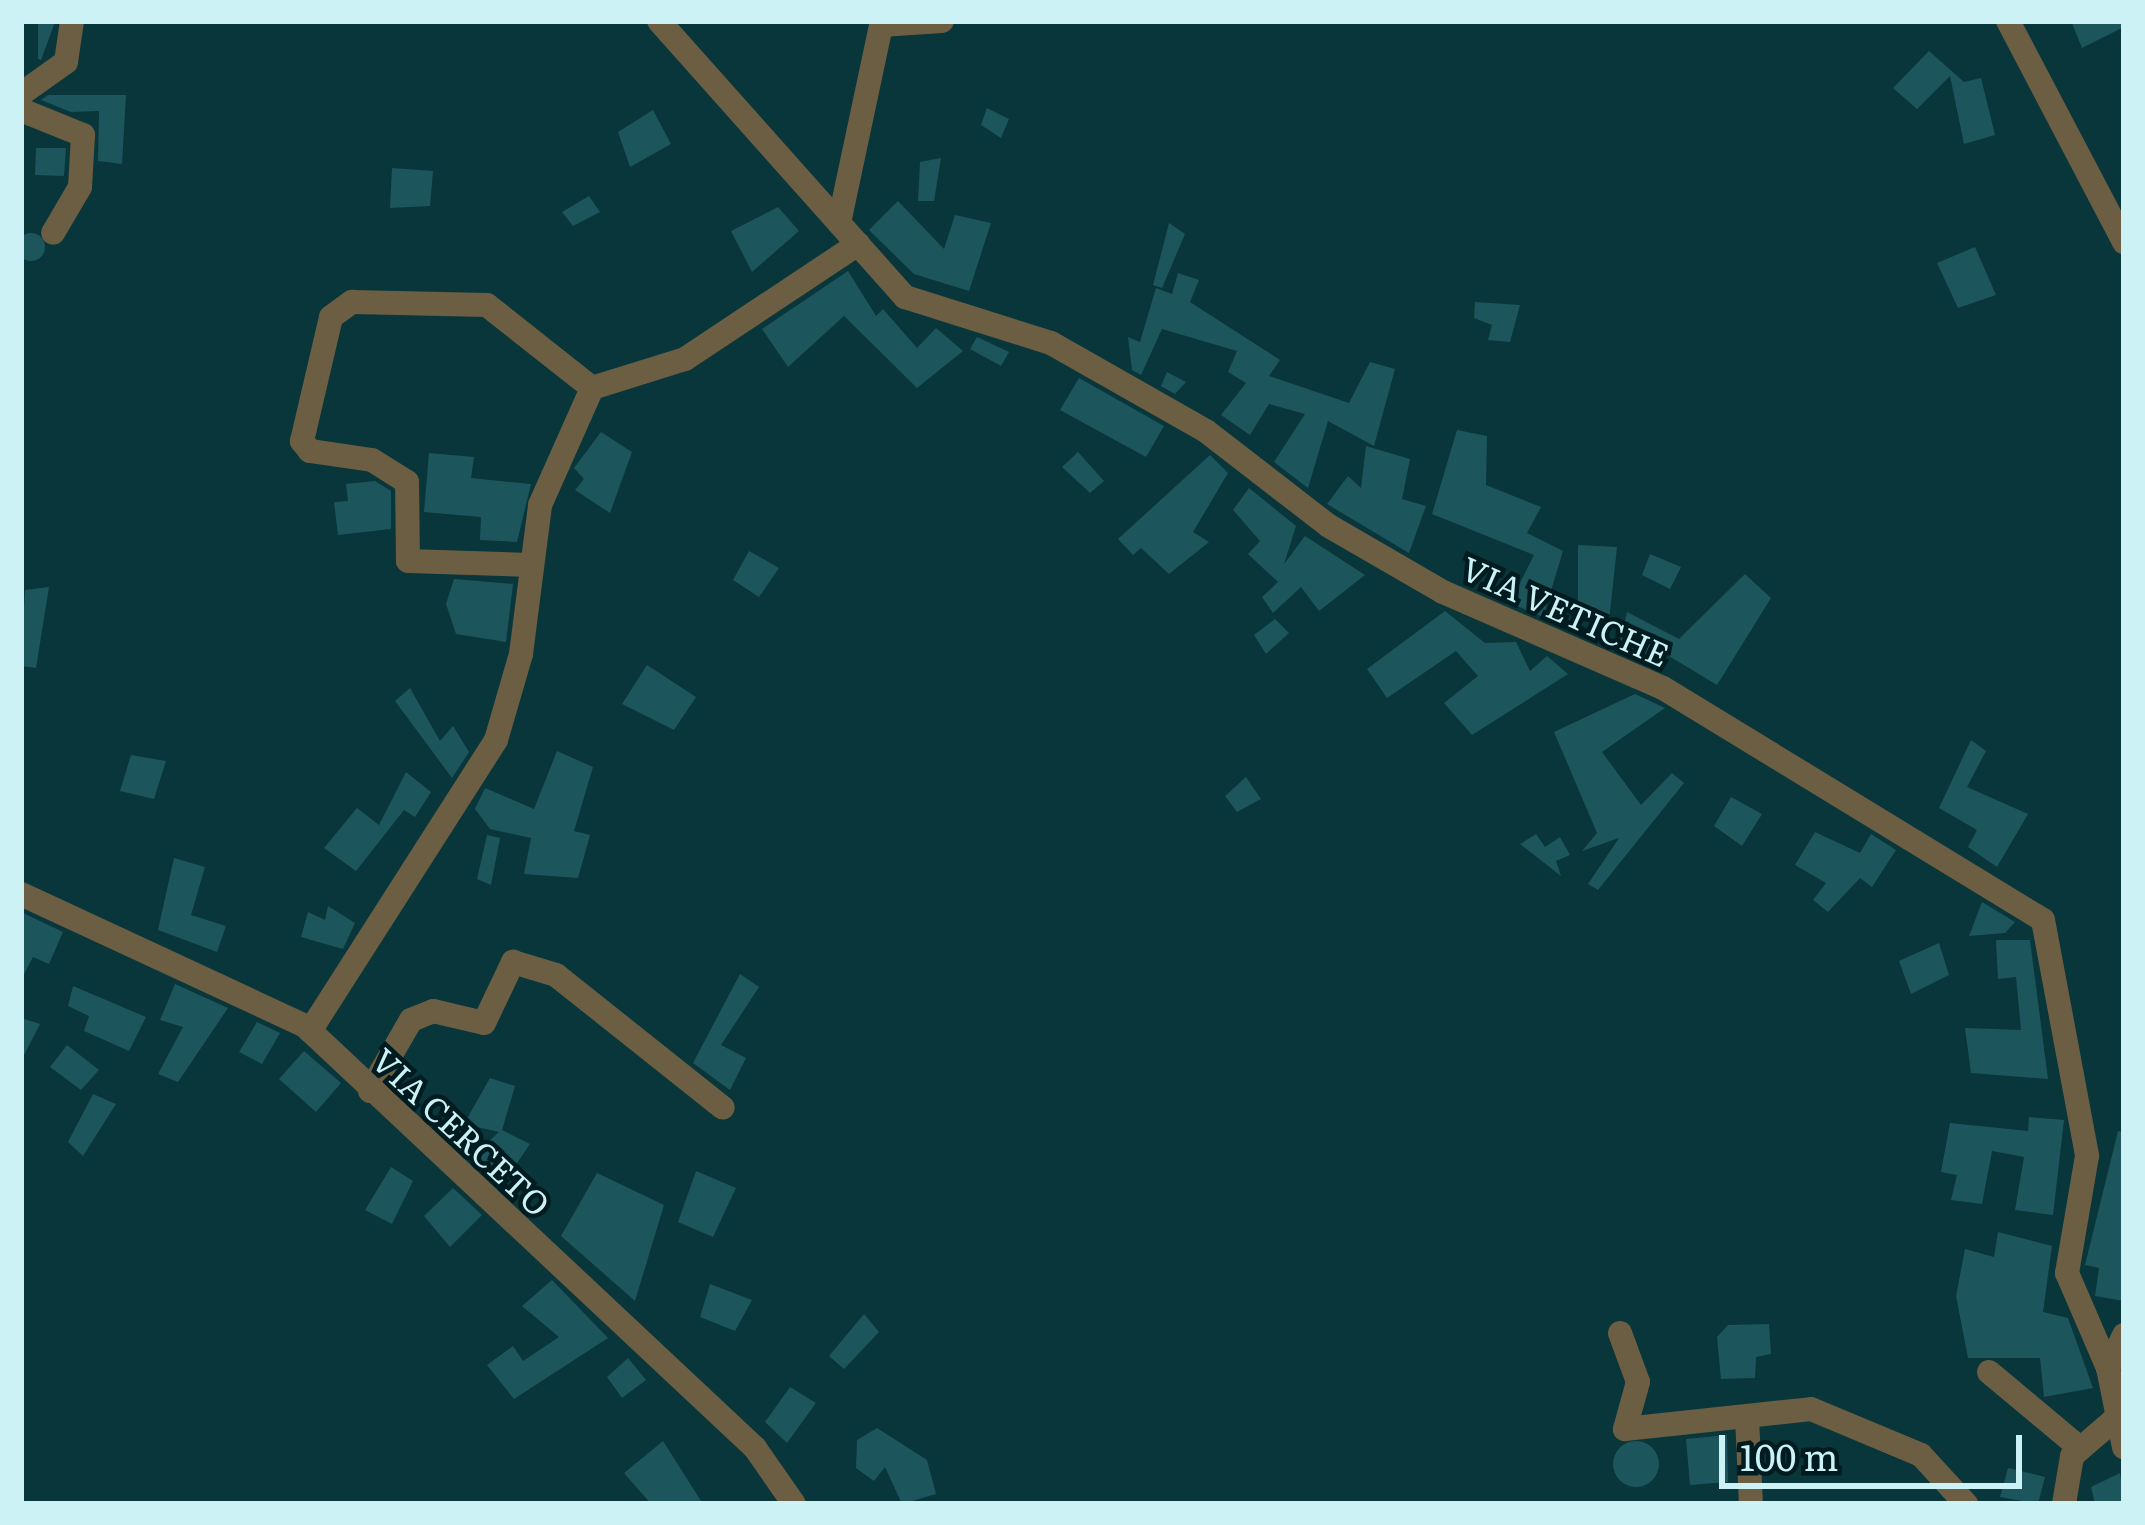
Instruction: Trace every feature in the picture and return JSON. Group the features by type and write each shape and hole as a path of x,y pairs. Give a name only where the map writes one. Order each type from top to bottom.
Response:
{"street":[{"path":"21,94 66,62 72,21"},
{"name":"VIA VETICHE","path":"659,21 905,297 1051,344 1206,430 1329,526 1443,592 1663,688 2043,920 2087,1156 2067,1274 2108,1368 2124,1448"},
{"path":"839,223 881,25 942,21"},
{"path":"2008,21 2124,242"},
{"path":"21,110 83,135 80,187 53,233"},
{"path":"310,1031 496,740 555,457 592,388 685,359 858,244"},
{"path":"531,565 408,561 407,482 372,460 310,451 302,441 331,317 352,302 487,305 592,388"},
{"name":"VIA CERCETO","path":"21,894 310,1031 754,1448 794,1504"},
{"path":"370,1091 411,1020 433,1011 484,1023 513,962 556,975 723,1108"},
{"path":"1620,1333 1638,1382 1624,1429 1810,1409 1921,1455 1966,1504"},
{"path":"2108,1368 2124,1335"},
{"path":"1989,1372 2080,1448"},
{"path":"1747,1417 1751,1504"},
{"path":"2064,1504 2080,1448 2115,1419"}],"building":[{"path":"38,21 55,22 41,60 38,59"},
{"path":"2071,21 2124,21 2124,27 2082,48"},
{"path":"1929,51 1964,82 1981,78 1995,135 1964,144 1950,76 1917,109 1893,88"},
{"path":"48,95 126,95 122,164 98,161 99,111 71,112 41,100"},
{"path":"987,108 1009,119 1001,138 981,125"},
{"path":"653,110 671,144 630,167 618,132"},
{"path":"36,148 66,148 64,176 35,175"},
{"path":"941,158 934,201 918,201 920,162"},
{"path":"392,168 433,171 430,206 390,208"},
{"path":"589,196 600,212 573,226 562,212"},
{"path":"898,201 944,249 955,215 991,223 969,291 914,274 869,230"},
{"path":"778,207 799,231 752,272 731,231"},
{"path":"1169,223 1185,234 1162,288 1153,285"},
{"path":"31,233 41,237 45,247 41,257 31,261 21,257 17,247 21,237"},
{"path":"1975,247 1996,295 1958,308 1937,263"},
{"path":"848,271 876,316 883,309 917,348 936,328 963,351 917,388 844,316 788,367 762,329"},
{"path":"1178,273 1199,280 1190,302 1280,360 1269,376 1349,403 1370,362 1395,369 1374,446 1328,421 1308,488 1274,462 1305,414 1269,404 1250,435 1221,415 1246,383 1228,372 1237,351 1162,329 1141,375 1132,370 1128,337 1140,342 1156,288 1172,294"},
{"path":"1475,302 1520,305 1510,342 1488,340 1492,325 1474,318"},
{"path":"977,337 1009,352 1001,366 970,349"},
{"path":"1167,372 1186,382 1175,394 1161,386"},
{"path":"1079,378 1164,426 1146,457 1060,410"},
{"path":"1457,430 1487,436 1486,485 1541,507 1527,533 1563,551 1543,617 1510,603 1534,555 1432,514"},
{"path":"601,432 632,452 610,513 575,490 584,479 574,468"},
{"path":"1366,446 1410,459 1402,499 1426,506 1409,553 1327,504 1348,476 1361,488"},
{"path":"1078,452 1104,481 1090,493 1062,467"},
{"path":"429,453 474,457 471,478 531,484 517,542 480,540 481,517 424,512"},
{"path":"1210,455 1228,473 1193,532 1209,542 1169,574 1141,548 1133,555 1118,539"},
{"path":"375,481 391,491 391,529 338,535 334,502 348,501 346,484"},
{"path":"1249,488 1296,526 1284,564 1305,536 1365,575 1319,611 1301,587 1273,613 1262,597 1278,582 1248,554 1260,541 1233,510"},
{"path":"1578,545 1617,547 1609,621 1578,621"},
{"path":"749,551 779,568 759,597 733,580"},
{"path":"1650,554 1681,567 1670,589 1642,575"},
{"path":"1745,574 1771,598 1717,685 1654,647 1652,657 1618,650 1627,612 1679,639"},
{"path":"454,579 513,584 506,642 456,634 446,604"},
{"path":"49,587 36,668 21,666 25,590"},
{"path":"1445,611 1485,643 1516,642 1530,671 1547,656 1568,674 1472,735 1444,703 1478,676 1456,651 1387,698 1367,669"},
{"path":"1275,619 1289,633 1266,654 1254,635"},
{"path":"647,665 696,697 674,730 622,704"},
{"path":"410,688 440,741 453,726 469,752 452,778 395,701"},
{"path":"1635,694 1665,708 1602,752 1641,805 1672,773 1684,783 1598,890 1588,884 1619,838 1582,851 1597,833 1554,732"},
{"path":"1971,740 1986,751 1967,787 2028,814 1997,867 1968,847 1977,830 1939,808"},
{"path":"557,751 593,767 574,831 590,835 578,878 524,874 531,838 490,829 475,809 485,788 534,809"},
{"path":"131,755 166,761 154,799 120,791"},
{"path":"406,772 431,792 415,817 404,810 356,871 324,848 357,808 379,825"},
{"path":"1246,777 1261,799 1237,812 1225,796"},
{"path":"1731,797 1762,814 1742,846 1714,826"},
{"path":"1815,832 1860,853 1871,834 1896,850 1872,887 1860,878 1828,912 1813,900 1826,883 1795,865"},
{"path":"1536,834 1545,847 1560,837 1570,855 1556,861 1561,876 1520,844"},
{"path":"487,835 500,838 491,885 477,879"},
{"path":"174,858 205,867 191,915 226,926 217,952 158,930"},
{"path":"1982,902 2015,922 2005,933 1969,936"},
{"path":"328,906 355,923 343,949 301,937 308,912 325,920"},
{"path":"21,912 63,932 49,964 33,957 21,980"},
{"path":"1996,940 2030,940 2048,1079 1971,1073 1965,1028 2021,1030 2016,977 1998,979"},
{"path":"1939,943 1949,975 1911,994 1899,961"},
{"path":"740,974 759,987 721,1045 746,1058 730,1090 693,1063"},
{"path":"175,984 228,1008 178,1082 158,1074 183,1027 160,1020"},
{"path":"73,986 146,1017 129,1051 84,1031 89,1016 68,1006"},
{"path":"21,1018 40,1024 21,1061"},
{"path":"257,1022 280,1033 262,1064 239,1052"},
{"path":"67,1045 99,1070 81,1090 50,1067"},
{"path":"304,1051 341,1083 316,1112 279,1079"},
{"path":"490,1078 515,1086 502,1130 530,1144 501,1187 470,1158 499,1132 464,1124"},
{"path":"93,1094 116,1104 83,1156 68,1142"},
{"path":"2029,1117 2064,1120 2053,1215 2015,1210 2024,1157 1992,1151 1982,1204 1951,1200 1957,1175 1941,1172 1950,1123 2028,1131"},
{"path":"2118,1131 2124,1132 2124,1301 2095,1296 2099,1268 2085,1265"},
{"path":"391,1167 413,1181 392,1224 365,1210"},
{"path":"696,1171 736,1188 713,1237 678,1222"},
{"path":"597,1173 664,1205 635,1301 561,1236"},
{"path":"453,1188 482,1215 450,1247 424,1216"},
{"path":"1998,1232 2052,1246 2043,1312 2068,1318 2093,1388 2044,1397 2040,1358 1968,1358 1956,1296 1965,1249 1994,1257"},
{"path":"552,1280 608,1338 514,1399 487,1365 513,1346 523,1361 559,1337 522,1306"},
{"path":"710,1284 752,1300 735,1331 700,1317"},
{"path":"864,1314 879,1332 844,1369 829,1356"},
{"path":"1769,1324 1771,1354 1756,1357 1755,1378 1721,1379 1717,1337 1728,1325"},
{"path":"628,1358 646,1380 622,1398 607,1377"},
{"path":"790,1387 816,1403 787,1443 765,1422"},
{"path":"877,1428 927,1460 936,1494 902,1504 885,1467 874,1481 856,1468 857,1440"},
{"path":"1727,1435 1728,1482 1690,1485 1686,1439"},
{"path":"663,1441 703,1504 651,1504 624,1473"},
{"path":"1636,1441 1652,1448 1659,1464 1652,1480 1636,1487 1620,1480 1613,1464 1620,1448"},
{"path":"2008,1468 2045,1477 2038,1504 2000,1497"},
{"path":"2120,1473 2124,1504 2095,1504 2091,1487"}]}
